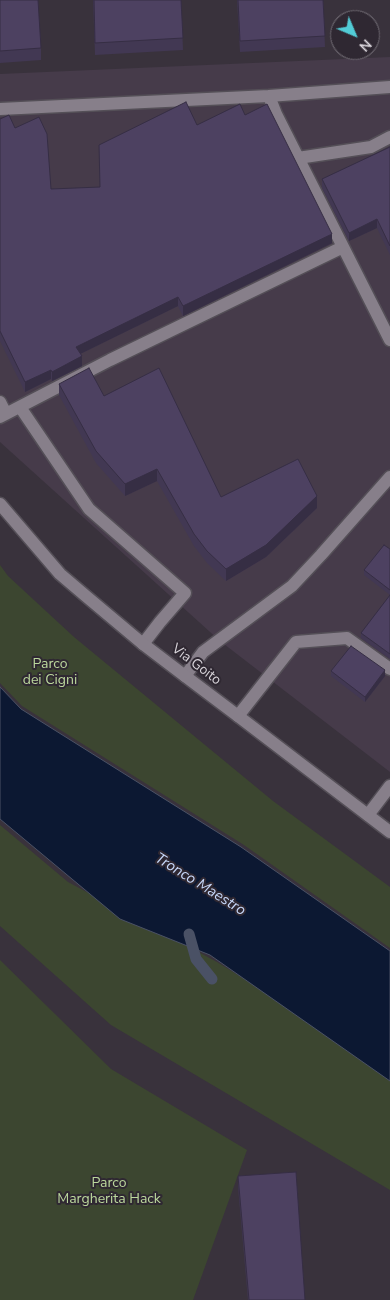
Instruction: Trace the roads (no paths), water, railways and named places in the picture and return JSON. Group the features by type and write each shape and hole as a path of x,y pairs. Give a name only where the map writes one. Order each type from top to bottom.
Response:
{"main road":[{"path":"0,109 269,96 390,87"},
{"path":"269,96 276,114 390,339"},
{"path":"298,158 371,147 390,137"},
{"path":"0,402 3,415 110,360 343,247"},
{"path":"20,407 89,509 185,593 143,644"},
{"path":"185,676 203,652 292,586 390,477"},
{"name":"Via Goito","path":"0,504 60,574 143,644 390,832"},
{"path":"238,716 296,642 347,638 390,669"},
{"path":"368,816 390,786"}],"water":[{"name":"Tronco Maestro","path":"0,687 21,709 241,847 390,951 390,1081 210,955 120,919 0,819"}],"waterway":[{"path":"189,934 196,959 212,979"}],"park label":[{"name":"Parco dei Cigni","path":"50,674"},
{"name":"Parco Margherita Hack","path":"109,1192"}]}
